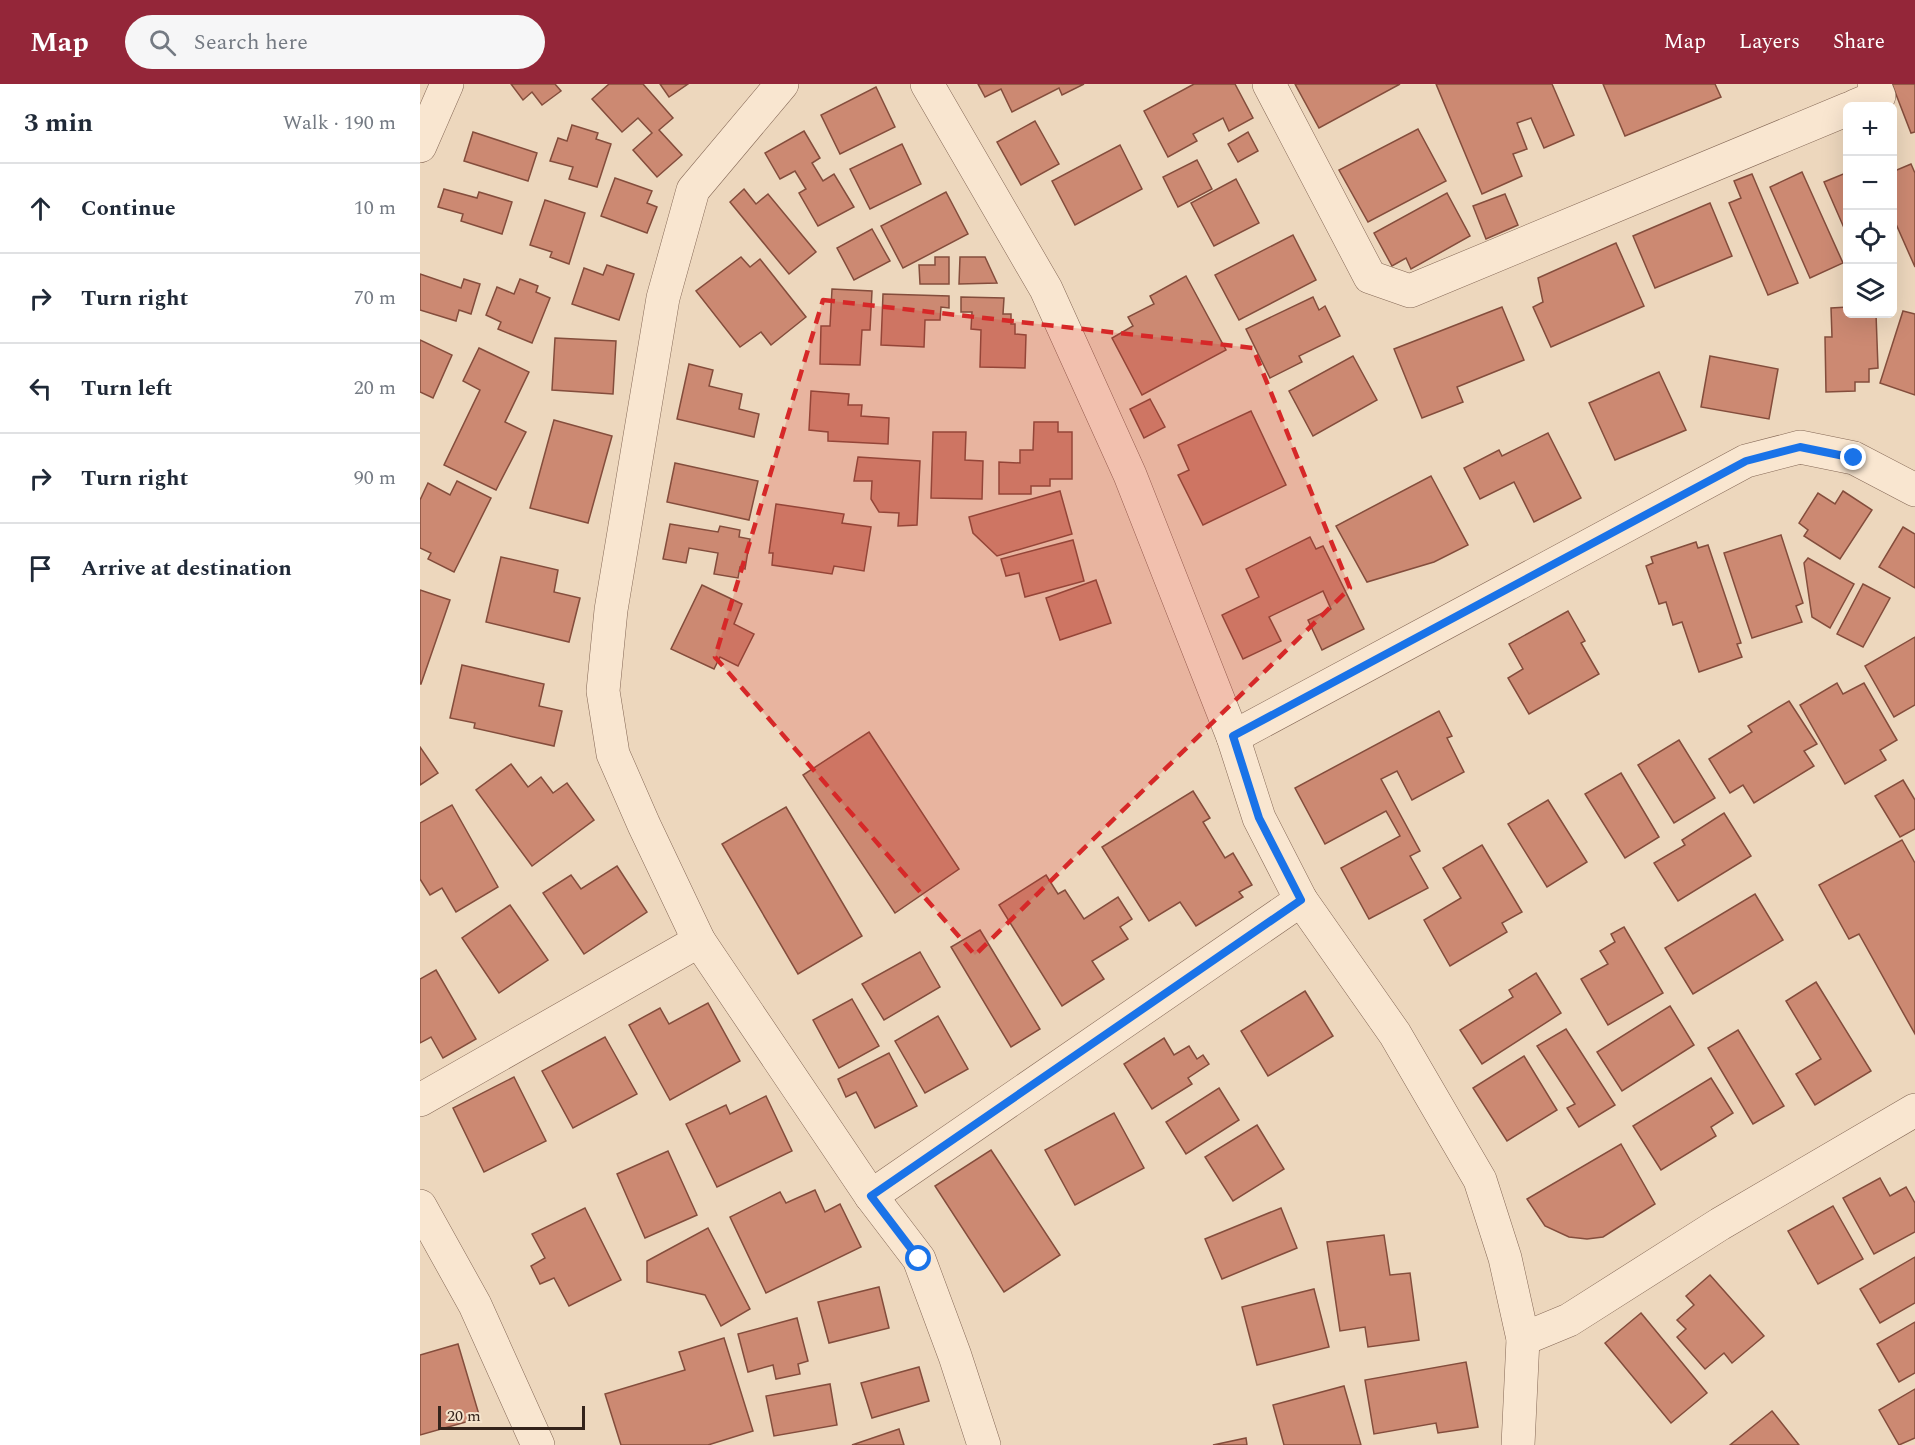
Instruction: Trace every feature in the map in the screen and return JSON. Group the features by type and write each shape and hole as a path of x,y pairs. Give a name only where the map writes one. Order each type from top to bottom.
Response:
{"street":[{"path":"420,146 447,84"},
{"path":"782,84 693,190 663,298 611,610 603,691 613,754 699,941 871,1196 919,1259 955,1356 984,1445"},
{"path":"927,84 1046,289 1130,475 1233,736 1259,818 1301,900 1395,1034 1480,1180 1505,1258 1523,1339 1518,1445"},
{"path":"1269,84 1370,277 1410,291 1843,112"},
{"path":"1865,102 1879,96 1874,84"},
{"path":"1233,736 1746,461 1800,447 1854,458 1911,478"},
{"path":"871,1196 1301,900"},
{"path":"420,1100 699,941"},
{"path":"1523,1339 1569,1320 1720,1224 1915,1110"},
{"path":"420,1206 431,1250 475,1305 538,1445"}],"highlighted area":[{"path":"823,300 1253,348 1350,588 975,955 715,657"}],"building":[{"path":"511,84 555,84 561,91 542,105 532,92 523,100"},
{"path":"609,84 643,84 673,118 659,130 682,155 657,177 633,150 652,133 638,118 622,132 592,99"},
{"path":"660,84 688,84 669,97"},
{"path":"978,84 1084,84 1062,95 1059,88 1012,112 1001,89 985,97"},
{"path":"1194,84 1235,84 1253,118 1229,131 1223,118 1193,134 1197,141 1168,157 1144,111"},
{"path":"1295,84 1400,84 1319,128"},
{"path":"1436,84 1552,84 1574,135 1544,148 1531,118 1517,123 1527,149 1513,154 1522,176 1482,194"},
{"path":"1603,84 1715,84 1721,97 1625,136"},
{"path":"1892,84 1915,84 1915,132 1911,133"},
{"path":"876,87 895,127 840,154 821,115"},
{"path":"1035,121 1059,164 1021,185 997,142"},
{"path":"572,125 598,133 596,139 611,144 597,187 569,179 573,167 550,161 558,138 567,141"},
{"path":"1418,129 1446,181 1368,222 1339,170"},
{"path":"804,131 820,158 812,163 823,181 834,174 854,207 818,226 799,193 806,189 795,171 780,179 765,153"},
{"path":"473,132 537,153 528,181 464,161"},
{"path":"1248,132 1258,151 1238,162 1228,144"},
{"path":"902,144 921,184 870,209 850,169"},
{"path":"1120,145 1142,189 1075,225 1052,181"},
{"path":"1197,160 1212,189 1178,207 1163,177"},
{"path":"1911,164 1915,173 1915,267 1897,226 1897,170"},
{"path":"1802,172 1843,263 1810,278 1770,187"},
{"path":"1752,174 1798,283 1768,295 1729,203 1741,198 1734,181"},
{"path":"1843,174 1843,226 1824,182"},
{"path":"615,178 652,191 647,203 657,207 647,233 601,216"},
{"path":"1236,179 1259,223 1214,246 1191,203"},
{"path":"444,189 477,198 479,192 512,202 502,234 461,221 463,214 438,207"},
{"path":"744,189 756,204 768,194 816,252 789,274 730,202"},
{"path":"946,192 968,234 903,268 881,226"},
{"path":"1447,193 1470,236 1411,269 1406,258 1392,266 1374,233"},
{"path":"1505,194 1518,225 1486,239 1473,206"},
{"path":"545,200 585,213 569,264 550,257 552,252 530,245"},
{"path":"1710,203 1732,256 1655,288 1633,236"},
{"path":"872,229 890,261 854,280 837,248"},
{"path":"1293,235 1316,280 1239,320 1215,275"},
{"path":"1616,243 1644,306 1551,347 1533,307 1543,302 1538,278"},
{"path":"741,257 750,267 760,259 806,317 771,345 761,332 740,347 696,291"},
{"path":"935,257 949,257 949,284 920,284 919,265 935,265"},
{"path":"960,257 985,257 997,283 959,284"},
{"path":"607,265 634,274 619,320 572,304 584,268 603,275"},
{"path":"420,274 461,288 464,279 480,284 471,314 459,310 456,321 420,310"},
{"path":"1186,276 1226,350 1142,395 1112,338 1133,326 1128,317 1154,304 1150,296"},
{"path":"520,279 538,286 536,292 550,298 532,343 498,329 501,322 486,315 497,287 514,294"},
{"path":"832,289 872,291 870,330 862,330 860,365 820,364 821,326 830,326"},
{"path":"883,294 949,296 949,308 941,307 940,320 925,320 924,347 881,345"},
{"path":"961,297 1004,298 1003,314 1011,314 1011,324 1015,324 1015,334 1026,335 1025,368 980,367 981,330 971,329 972,312 961,312"},
{"path":"1313,297 1319,310 1325,306 1340,336 1299,356 1302,362 1270,378 1246,329"},
{"path":"1502,307 1524,360 1457,387 1463,402 1422,418 1394,349"},
{"path":"1843,307 1843,318 1876,318 1878,368 1869,369 1869,382 1855,382 1855,391 1826,392 1825,337 1832,337 1831,308"},
{"path":"1903,311 1915,314 1915,395 1880,383"},
{"path":"555,338 616,341 613,394 552,390"},
{"path":"420,340 452,355 433,398 420,392"},
{"path":"479,348 529,372 505,422 526,432 496,490 444,465 480,390 463,381"},
{"path":"1353,356 1377,400 1313,436 1289,391"},
{"path":"1710,356 1778,369 1769,419 1701,407"},
{"path":"689,364 713,370 709,386 742,394 739,409 759,414 754,437 677,419"},
{"path":"1659,372 1686,430 1615,460 1589,403"},
{"path":"811,391 849,394 848,405 862,405 861,416 889,418 888,444 828,441 828,432 809,430"},
{"path":"1150,399 1165,427 1144,438 1130,409"},
{"path":"1251,411 1286,485 1203,525 1178,475 1189,470 1178,445"},
{"path":"554,420 612,436 588,523 530,508"},
{"path":"1034,422 1058,422 1058,432 1072,432 1072,479 1050,479 1050,486 1031,486 1031,494 999,494 999,462 1020,463 1020,450 1033,450"},
{"path":"933,432 966,432 965,460 983,461 982,499 931,498"},
{"path":"1548,433 1581,498 1534,522 1514,482 1480,499 1464,468 1499,450 1502,456"},
{"path":"858,457 920,461 917,525 898,526 899,513 879,512 871,499 872,481 854,481"},
{"path":"675,463 758,481 749,520 667,502"},
{"path":"1431,476 1468,545 1434,562 1367,582 1336,526"},
{"path":"457,481 491,498 454,572 428,559 431,553 420,548 420,500 428,483 450,495"},
{"path":"1060,491 1072,534 997,556 973,533 969,517"},
{"path":"1843,491 1872,510 1840,559 1804,536 1808,530 1799,523 1818,493 1835,504"},
{"path":"776,504 844,514 842,523 871,527 864,571 834,566 832,574 772,565 773,553 769,553"},
{"path":"670,524 718,532 720,526 740,530 739,537 750,539 745,569 740,567 738,578 714,574 718,553 689,548 686,563 663,559"},
{"path":"1903,527 1915,534 1915,588 1879,567"},
{"path":"1781,535 1803,603 1796,606 1802,622 1752,638 1724,553"},
{"path":"1310,537 1316,549 1323,546 1364,629 1322,650 1308,620 1331,609 1323,591 1269,617 1281,641 1243,659 1222,615 1259,597 1246,569"},
{"path":"1073,540 1084,581 1025,597 1019,573 1006,576 1001,559"},
{"path":"1696,542 1698,548 1708,545 1741,643 1737,644 1742,657 1699,672 1682,622 1673,625 1666,602 1659,604 1646,566 1653,563 1651,557"},
{"path":"501,557 558,570 554,592 580,598 569,642 486,622"},
{"path":"1808,558 1854,584 1830,628 1812,617 1804,563"},
{"path":"1096,580 1111,623 1060,640 1046,598"},
{"path":"1863,584 1890,598 1863,647 1837,634"},
{"path":"702,585 742,604 734,624 754,634 738,666 720,657 714,669 671,649"},
{"path":"420,590 450,600 421,684 420,684"},
{"path":"1568,611 1585,641 1581,643 1599,674 1529,714 1508,678 1523,669 1509,644"},
{"path":"1915,637 1915,705 1894,717 1865,666"},
{"path":"462,665 544,684 539,706 562,711 554,746 474,728 475,723 450,718"},
{"path":"1837,683 1843,694 1864,683 1897,740 1880,750 1886,760 1845,784 1800,705"},
{"path":"1789,701 1817,744 1804,751 1814,766 1754,803 1743,785 1730,793 1709,759 1752,732 1748,726"},
{"path":"1439,711 1452,736 1447,738 1464,772 1412,800 1397,771 1381,779 1420,851 1410,856 1428,888 1369,919 1341,868 1400,836 1386,811 1325,844 1295,788"},
{"path":"869,732 959,869 895,913 803,775"},
{"path":"1679,740 1715,798 1674,823 1638,765"},
{"path":"420,747 438,773 420,785"},
{"path":"511,764 528,787 541,777 553,793 567,783 594,820 532,866 476,790"},
{"path":"1621,773 1659,837 1625,858 1585,794"},
{"path":"1903,780 1915,800 1915,829 1900,837 1875,796"},
{"path":"1193,791 1210,818 1203,822 1225,858 1233,853 1252,885 1239,892 1243,897 1196,926 1180,902 1149,921 1102,847"},
{"path":"1548,800 1587,862 1547,887 1508,824"},
{"path":"452,805 498,887 456,912 442,888 430,895 420,879 420,823"},
{"path":"786,807 862,936 798,974 722,844"},
{"path":"1724,813 1751,856 1678,901 1654,863 1685,845 1682,840"},
{"path":"1902,840 1915,863 1915,1034 1859,934 1849,939 1819,885"},
{"path":"1482,845 1522,912 1502,923 1507,932 1450,966 1424,920 1461,898 1443,868"},
{"path":"617,866 647,912 584,954 543,893 571,875 581,889"},
{"path":"1046,875 1058,894 1065,890 1084,919 1118,897 1132,919 1120,927 1128,939 1092,961 1104,979 1062,1006 999,905"},
{"path":"1755,894 1783,940 1693,994 1665,948"},
{"path":"510,905 548,960 499,993 462,938"},
{"path":"1624,927 1663,993 1608,1025 1581,979 1608,964 1600,951 1615,942 1611,934"},
{"path":"980,930 1040,1029 1011,1047 951,947"},
{"path":"920,952 940,987 884,1020 862,984"},
{"path":"436,970 476,1039 443,1058 431,1037 420,1043 420,979"},
{"path":"1536,973 1561,1013 1482,1064 1460,1030 1513,997 1509,990"},
{"path":"1816,982 1871,1071 1815,1105 1796,1074 1821,1059 1786,1001"},
{"path":"1305,991 1333,1036 1268,1076 1241,1031"},
{"path":"852,999 879,1046 839,1068 813,1020"},
{"path":"708,1003 740,1061 670,1100 629,1025 660,1008 669,1024"},
{"path":"1670,1006 1694,1045 1622,1091 1597,1052"},
{"path":"938,1016 968,1069 925,1093 895,1041"},
{"path":"1566,1029 1615,1105 1579,1127 1567,1108 1575,1104 1537,1046"},
{"path":"1738,1030 1784,1106 1753,1124 1708,1048"},
{"path":"605,1037 637,1094 573,1128 542,1071"},
{"path":"1164,1038 1174,1055 1189,1046 1197,1059 1203,1055 1209,1064 1188,1078 1192,1084 1152,1109 1124,1064"},
{"path":"889,1053 917,1106 875,1128 856,1092 846,1097 838,1079"},
{"path":"1524,1056 1557,1110 1507,1141 1473,1088"},
{"path":"514,1077 546,1141 484,1172 453,1108"},
{"path":"1711,1078 1733,1113 1711,1127 1716,1136 1661,1170 1633,1126"},
{"path":"1219,1088 1239,1120 1186,1154 1166,1122"},
{"path":"766,1096 792,1151 717,1187 686,1124 726,1105 730,1114"},
{"path":"1114,1113 1144,1168 1075,1205 1045,1150"},
{"path":"1257,1125 1284,1169 1233,1201 1205,1157"},
{"path":"1621,1144 1655,1204 1603,1237 1587,1239 1569,1237 1545,1226 1527,1199"},
{"path":"991,1150 1060,1255 1004,1292 935,1186"},
{"path":"668,1151 697,1215 645,1238 617,1174"},
{"path":"1880,1178 1890,1196 1906,1187 1915,1203 1915,1232 1874,1254 1843,1198"},
{"path":"815,1190 825,1212 840,1204 861,1247 766,1293 730,1217 780,1192 786,1203"},
{"path":"1833,1206 1863,1259 1818,1284 1788,1231"},
{"path":"585,1208 621,1280 569,1306 554,1278 540,1284 531,1266 545,1258 532,1234"},
{"path":"1281,1208 1297,1248 1222,1279 1205,1239"},
{"path":"708,1228 750,1309 721,1326 705,1295 647,1282 647,1261"},
{"path":"1384,1235 1390,1275 1410,1273 1419,1340 1368,1347 1365,1327 1340,1331 1327,1242"},
{"path":"1915,1257 1915,1303 1880,1323 1860,1289"},
{"path":"1710,1275 1764,1336 1732,1363 1724,1353 1705,1369 1677,1337 1686,1329 1677,1320 1694,1305 1686,1296"},
{"path":"879,1287 889,1328 829,1343 818,1302"},
{"path":"1314,1289 1329,1347 1257,1365 1242,1307"},
{"path":"1641,1313 1707,1393 1671,1423 1605,1343"},
{"path":"797,1318 808,1361 798,1364 800,1374 776,1379 773,1365 748,1372 738,1334"},
{"path":"1915,1322 1915,1373 1899,1382 1877,1344"},
{"path":"724,1338 753,1431 708,1445 621,1445 605,1394 685,1370 679,1352"},
{"path":"458,1344 480,1418 420,1435 420,1355"},
{"path":"1466,1362 1478,1427 1438,1433 1436,1423 1374,1434 1365,1380"},
{"path":"919,1367 929,1401 872,1418 861,1383"},
{"path":"830,1384 837,1425 774,1436 766,1396"},
{"path":"1344,1386 1361,1445 1284,1445 1273,1405"},
{"path":"1915,1389 1915,1438 1899,1445 1879,1410"},
{"path":"1772,1411 1799,1445 1730,1445"},
{"path":"899,1429 904,1445 852,1445"},
{"path":"1246,1438 1247,1445 1213,1445"}],"route":[{"path":"919,1259 871,1196 1301,900 1259,818 1233,736 1746,461 1800,447 1854,458"}]}
